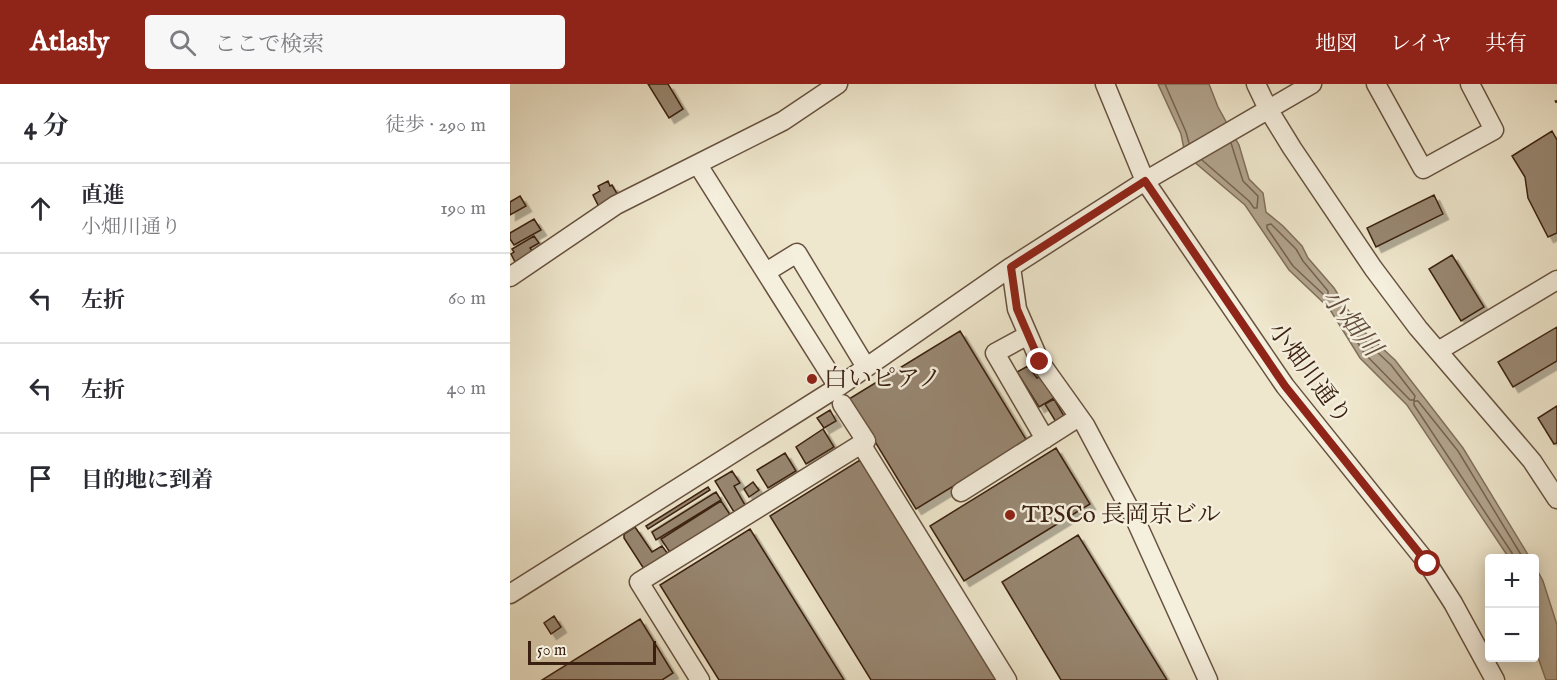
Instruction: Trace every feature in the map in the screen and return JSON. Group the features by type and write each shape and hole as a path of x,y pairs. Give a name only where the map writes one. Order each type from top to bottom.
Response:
{"street":[{"path":"510,277 616,205 783,121 838,84"},
{"name":"小畑川通り","path":"1105,84 1145,181 1285,386 1428,564 1453,603 1495,680"},
{"path":"1256,84 1265,111 1373,268 1418,328 1532,461 1557,499"},
{"path":"510,594 840,395 866,367 1011,267 1163,169 1312,84"},
{"path":"1376,84 1423,169 1494,130 1476,86"},
{"path":"698,165 766,272 866,441 639,582 700,680"},
{"path":"766,272 797,253 866,367"},
{"path":"1011,267 1017,309 1040,362 1080,417 1134,519 1208,680"},
{"path":"1438,351 1557,280"},
{"path":"1028,334 995,353 1045,439"},
{"path":"961,492 1080,417"},
{"path":"861,444 1007,680"}],"water":[{"name":"小畑川","path":"1158,84 1209,84 1218,107 1239,145 1249,179 1263,193 1266,212 1302,246 1308,258 1334,288 1358,326 1395,360 1463,448 1528,554 1506,554 1407,405 1360,358 1329,308 1289,270 1245,205 1185,154 1181,134"},
{"path":"1539,574 1557,625 1557,680 1546,680 1539,660"}],"building":[{"path":"648,84 668,84 683,109 669,118"},
{"path":"1552,131 1557,140 1557,233 1548,237 1528,198 1525,177 1512,156"},
{"path":"608,181 619,197 599,207 593,195 600,191 598,186"},
{"path":"1434,195 1443,214 1376,247 1367,228"},
{"path":"520,196 526,206 510,215 510,202"},
{"path":"534,219 541,230 514,245 510,239 510,233"},
{"path":"534,236 539,243 530,248 533,252 515,262 511,254 514,252 512,249"},
{"path":"1452,255 1484,307 1461,321 1429,269"},
{"path":"1557,327 1557,361 1513,387 1498,362"},
{"path":"960,331 1027,441 916,509 849,399"},
{"path":"1028,366 1037,378 1041,376 1054,398 1039,407 1017,372"},
{"path":"1054,399 1064,416 1056,422 1045,404"},
{"path":"1557,406 1557,443 1554,444 1538,418"},
{"path":"830,410 836,421 824,428 817,418"},
{"path":"823,429 834,447 806,464 796,447"},
{"name":"TPSCo 長岡京ビル","path":"1056,448 1090,504 964,581 930,526"},
{"path":"785,453 796,471 768,488 757,470"},
{"path":"860,460 997,680 871,680 770,516"},
{"path":"732,471 740,483 734,486 745,505 734,512 715,481"},
{"path":"753,482 759,490 749,497 744,489"},
{"path":"708,487 710,490 648,529 646,526"},
{"path":"716,492 721,500 656,540 652,532"},
{"path":"721,501 731,516 671,554 661,539"},
{"path":"635,527 652,552 662,546 668,554 644,569 624,538 624,534"},
{"path":"750,529 844,680 719,680 660,585"},
{"path":"1078,535 1167,680 1061,680 1002,582"},
{"path":"554,616 561,627 551,634 544,623"},
{"path":"640,619 673,673 662,680 542,680"}],"place":[{"name":"白いピアノ","path":"812,379"},
{"name":"TPSCo 長岡京ビル","path":"1010,515"}],"route":[{"path":"1040,362 1017,309 1011,267 1145,181 1285,386 1428,564"}]}
